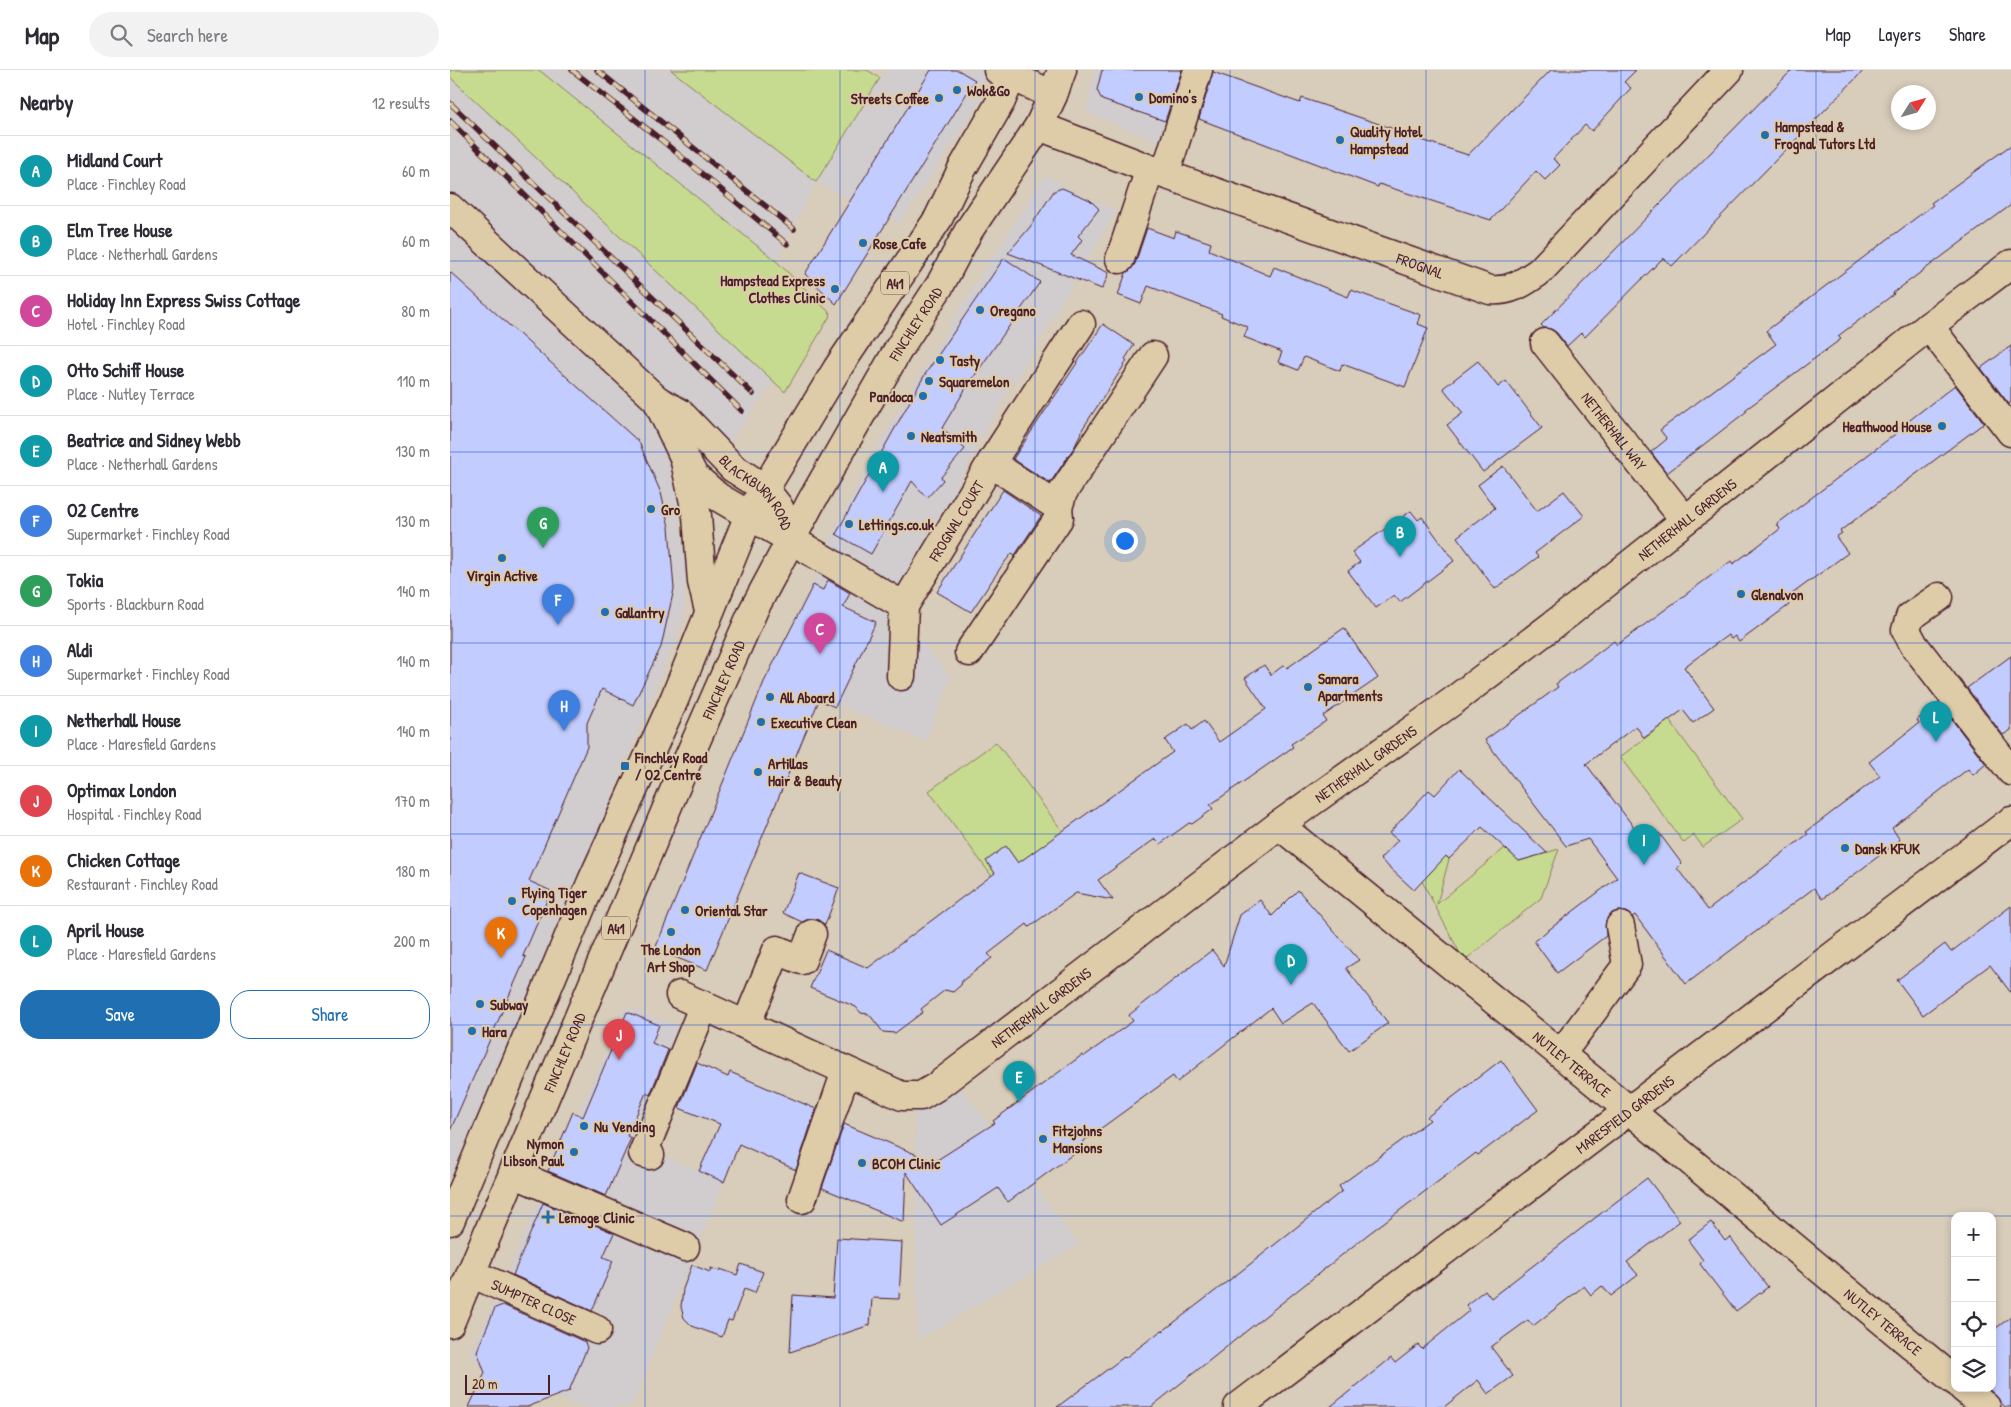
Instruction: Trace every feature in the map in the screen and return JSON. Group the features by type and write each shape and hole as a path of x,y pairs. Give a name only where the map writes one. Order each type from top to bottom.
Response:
{"main road":[{"name":"FINCHLEY ROAD","path":"450,1323 681,775 754,608 790,539 899,348 940,285 969,230 1039,126 1062,70"},
{"path":"1120,259 1158,172 1198,70"},
{"name":"FROGNAL","path":"1039,126 1158,172 1490,290 1503,292 1524,282 1540,271 1729,70"},
{"path":"1008,72 1053,95"},
{"name":"A41","path":"450,1221 592,881 674,700 749,515 837,369 938,219 1008,72"},
{"name":"BLACKBURN ROAD","path":"450,208 657,400 680,413 733,468 764,488 782,514 790,539"},
{"name":"NETHERHALL GARDENS","path":"650,1155 643,1153 692,1000 902,1096 921,1096 1279,825 1461,695 1570,612 1684,519 1929,326 2011,264"},
{"name":"FROGNAL COURT","path":"904,606 990,463 1080,324"},
{"path":"1929,326 2011,432"},
{"name":"NETHERHALL WAY","path":"1545,342 1684,519"},
{"path":"970,652 1059,518 1058,508 1063,492 1153,356"},
{"name":"BLACKBURN ROAD","path":"657,400 694,476 704,486 790,539"},
{"name":"BLACKBURN ROAD","path":"684,457 697,516 702,582 709,611"},
{"path":"990,463 1058,508"},
{"path":"790,539 904,606 901,676"},
{"path":"1939,597 1910,618 1906,630 1914,645 2011,771"},
{"name":"MARESFIELD GARDENS","path":"1238,1407 2011,820"},
{"name":"NUTLEY TERRACE","path":"1279,825 1561,1054 1951,1378"},
{"path":"1561,1054 1627,965 1620,926"},
{"path":"746,1025 777,950 802,960 812,934"},
{"path":"802,1199 846,1071"},
{"path":"513,1173 685,1247"},
{"name":"SUMPTER CLOSE","path":"471,1273 597,1330"},
{"path":"1968,1392 1986,1407"}],"shaded area":[{"path":"450,70 671,70 816,181 880,78 889,70 989,70 983,97 900,223 816,182 776,261 831,314 785,392 773,382 731,441 677,509 687,562 684,618 497,1083 450,1182"},
{"path":"1095,70 1191,70 1176,150 1086,112"},
{"path":"1045,176 1116,211 979,442 896,613 951,677 926,741 768,676 817,574 831,536 883,437 967,297"},
{"path":"626,1007 697,1033 652,1151 724,1182 631,1407 580,1407 469,1358"},
{"path":"960,1086 1079,1245 917,1340 915,1112"}],"green space":[{"path":"450,70 539,70 776,261 831,314 785,392 450,77"},
{"path":"671,70 867,70 880,78 816,182"},
{"path":"1669,720 1742,819 1703,847 1694,835 1684,843 1620,757"},
{"path":"996,742 1069,840 1002,890 929,791"},
{"path":"1505,848 1519,861 1559,849 1541,898 1464,961 1422,881 1442,853 1449,859 1437,904"}],"building":[{"path":"931,70 958,70 975,80 836,304 805,274"},
{"name":"Domino's","path":"1102,70 1182,70 1165,121 1102,100 1097,90"},
{"path":"1551,70 1636,70 1624,82 1631,88 1592,131 1585,125 1553,159 1560,165 1545,180 1536,171 1491,220 1379,184 1378,187 1199,119 1213,72 1300,103 1302,98 1468,155"},
{"path":"1792,70 1864,70 1672,266 1663,258 1585,337 1581,333 1567,346 1557,333 1551,329 1544,328 1541,325"},
{"path":"2011,145 2011,205 1893,293 1838,336 1841,339 1745,410 1747,411 1667,473 1651,452 1667,439 1660,430 1776,344 1766,331 1933,205 1931,203"},
{"path":"1062,188 1090,200 1099,209 1078,236 1082,240 1071,255 1109,273 1102,289 1008,253 1030,227 1054,191"},
{"path":"1147,228 1174,238 1176,231 1211,243 1209,250 1270,276 1274,267 1348,297 1351,290 1421,315 1418,324 1428,328 1405,387 1342,364 1340,371 1304,357 1298,370 1278,362 1282,352 1244,337 1248,327 1221,316 1222,314 1148,286 1141,304 1118,295 1126,273 1135,264"},
{"path":"1004,258 1040,282 966,388 942,428 965,449 941,477 943,480 927,498 912,481 871,554 836,534 924,376"},
{"path":"450,272 639,442 661,493 669,527 674,589 661,647 633,705 602,689 587,723 587,747 529,881 551,891 523,956 526,957 450,1131"},
{"path":"1103,324 1134,345 1125,359 1127,361 1050,483 1013,459"},
{"path":"2011,346 2011,402 2009,404 1981,368"},
{"path":"1478,361 1498,387 1506,381 1542,428 1483,472 1447,425 1463,413 1443,388"},
{"path":"1955,385 1984,423 1840,531 1842,533 1836,537 1848,553 1785,599 1789,605 1739,642 1735,636 1731,639 1728,635 1684,667 1714,708 1693,723 1683,710 1644,738 1636,726 1586,764 1646,843 1659,833 1682,864 1677,868 1708,910 1808,834 1806,832 1880,776 1869,762 1919,723 1917,720 1939,703 1986,764 1973,775 1968,769 1892,828 1900,840 1822,899 1814,888 1686,984 1635,915 1632,917 1626,912 1618,911 1610,914 1606,920 1606,936 1557,973 1534,941 1617,878 1588,839 1566,846 1485,740 1558,687 1556,684 1614,641 1617,645 1731,561 1733,564 1755,548 1780,529 1777,524 1898,432 1897,430"},
{"path":"1503,466 1537,511 1564,491 1584,516 1535,553 1538,557 1495,589 1457,537 1495,508 1478,485"},
{"path":"1003,490 1041,516 1015,555 1012,553 1001,567 971,612 937,592"},
{"path":"1411,511 1418,520 1422,517 1454,561 1400,602 1394,595 1376,608 1348,571 1360,562 1352,552"},
{"path":"828,580 850,593 843,607 876,622 835,707 819,700 707,970 655,949 764,682 813,585 823,590"},
{"path":"1344,628 1378,678 1323,716 1326,721 1291,744 1293,747 1210,805 1213,809 1192,824 1189,823 1160,844 1155,839 1098,880 1113,900 1076,893 1029,927 1027,924 988,954 992,958 962,981 961,985 953,992 945,990 921,1009 923,1012 895,1033 883,1032 869,1014 861,1013 856,1007 810,988 826,950 868,968 995,873 986,861 1006,846 1018,863 1173,752 1165,740 1188,724 1192,730 1204,721 1219,742 1266,709 1245,678 1264,665 1271,675 1284,665 1287,668"},
{"path":"2011,656 2011,730 2003,735 1967,688"},
{"path":"1459,769 1547,853 1519,861 1482,827 1449,859 1446,856 1414,890 1380,859 1398,840 1389,833 1429,790 1435,795"},
{"path":"799,873 839,888 825,925 817,919 809,919 802,922 783,913"},
{"path":"1298,890 1359,960 1346,968 1388,1023 1349,1051 1313,1003 1281,1023 1271,1008 1177,1082 1173,1076 1082,1142 1084,1146 1008,1202 998,1188 941,1225 906,1172 904,1222 822,1188 844,1124 934,1162 995,1123 993,1121 1082,1055 1083,1057 1133,1021 1129,1015 1212,950 1224,966 1240,915 1260,900 1272,916"},
{"path":"2011,906 2011,993 1990,965 1923,1015 1897,980 1945,944 1951,952"},
{"path":"627,1012 659,1025 652,1043 668,1050 650,1095 646,1093 627,1136 631,1138 606,1196 548,1171 573,1112 583,1117"},
{"path":"1501,1060 1538,1110 1478,1155 1476,1153 1367,1235 1151,1407 1057,1407 1124,1357 1163,1331 1249,1265 1342,1191 1339,1186 1430,1120 1427,1117"},
{"path":"697,1063 728,1077 730,1072 816,1109 796,1170 739,1144 724,1182 699,1171 720,1124 679,1108"},
{"path":"1647,1178 1680,1221 1627,1262 1638,1275 1611,1296 1602,1286 1591,1295 1584,1286 1533,1326 1528,1320 1491,1347 1513,1376 1488,1394 1478,1380 1444,1407 1330,1407 1391,1358 1395,1363 1418,1345 1422,1349 1470,1310 1466,1305 1485,1290 1491,1298"},
{"path":"543,1203 614,1233 603,1257 613,1261 592,1311 513,1275"},
{"path":"1711,1222 1725,1241 1730,1237 1768,1287 1736,1311 1700,1264 1703,1260 1688,1240"},
{"path":"837,1238 902,1242 899,1299 872,1298 870,1325 790,1352 793,1295 833,1298"},
{"path":"741,1264 763,1272 755,1293 744,1289 732,1321 728,1320 722,1337 692,1326 684,1318 681,1307 683,1289 692,1265 710,1272 711,1268 719,1271 720,1269 737,1275"},
{"path":"503,1305 585,1342 587,1348 569,1391 527,1407 469,1407 485,1373 477,1351 495,1308"},
{"path":"2011,1317 2011,1407 2005,1407 1992,1392 1996,1392 1996,1328"}],"railway":[{"path":"572,70 660,139 787,244"},
{"path":"597,70 794,229"},
{"path":"450,103 753,394"},
{"path":"450,121 742,411"}],"place":[{"name":"Wok&Go","path":"957,90"},
{"name":"Domino's","path":"1139,97"},
{"name":"Streets Coffee","path":"939,98"},
{"name":"Hampstead & Frognal Tutors Ltd","path":"1765,135"},
{"name":"Quality Hotel Hampstead","path":"1340,140"},
{"name":"Rose Cafe","path":"863,243"},
{"name":"Hampstead Express Clothes Clinic","path":"835,289"},
{"name":"Oregano","path":"980,310"},
{"name":"Tasty","path":"940,360"},
{"name":"Squaremelon","path":"929,381"},
{"name":"Pandoca","path":"923,396"},
{"name":"Heathwood House","path":"1942,426"},
{"name":"Neatsmith","path":"911,436"},
{"name":"Midland Court","path":"883,492"},
{"name":"Gro","path":"651,509"},
{"name":"Lettings.co.uk","path":"849,524"},
{"name":"Tokia","path":"543,548"},
{"name":"Elm Tree House","path":"1400,557"},
{"name":"Virgin Active","path":"502,558"},
{"name":"Glenalvon","path":"1741,594"},
{"name":"Gallantry","path":"605,612"},
{"name":"O2 Centre","path":"558,625"},
{"name":"Holiday Inn Express Swiss Cottage","path":"820,654"},
{"name":"Samara Apartments","path":"1308,687"},
{"name":"All Aboard","path":"770,697"},
{"name":"Executive Clean","path":"761,722"},
{"name":"Aldi","path":"564,731"},
{"name":"April House","path":"1936,742"},
{"name":"Finchley Road / O2 Centre","path":"625,766"},
{"name":"Artillas Hair & Beauty","path":"758,772"},
{"name":"Dansk KFUK","path":"1845,848"},
{"name":"Netherhall House","path":"1644,865"},
{"name":"Flying Tiger Copenhagen","path":"512,901"},
{"name":"Oriental Star","path":"685,910"},
{"name":"The London Art Shop","path":"671,932"},
{"name":"Chicken Cottage","path":"501,958"},
{"name":"Otto Schiff House","path":"1291,985"},
{"name":"Subway","path":"480,1004"},
{"name":"Hara","path":"472,1031"},
{"name":"Optimax London","path":"619,1060"},
{"name":"Beatrice and Sidney Webb","path":"1019,1102"},
{"name":"Nu Vending","path":"584,1126"},
{"name":"Fitzjohns Mansions","path":"1043,1139"},
{"name":"Nymon Libson Paul","path":"574,1152"},
{"name":"BCOM Clinic","path":"862,1163"},
{"name":"Lemoge Clinic","path":"548,1217"}]}
